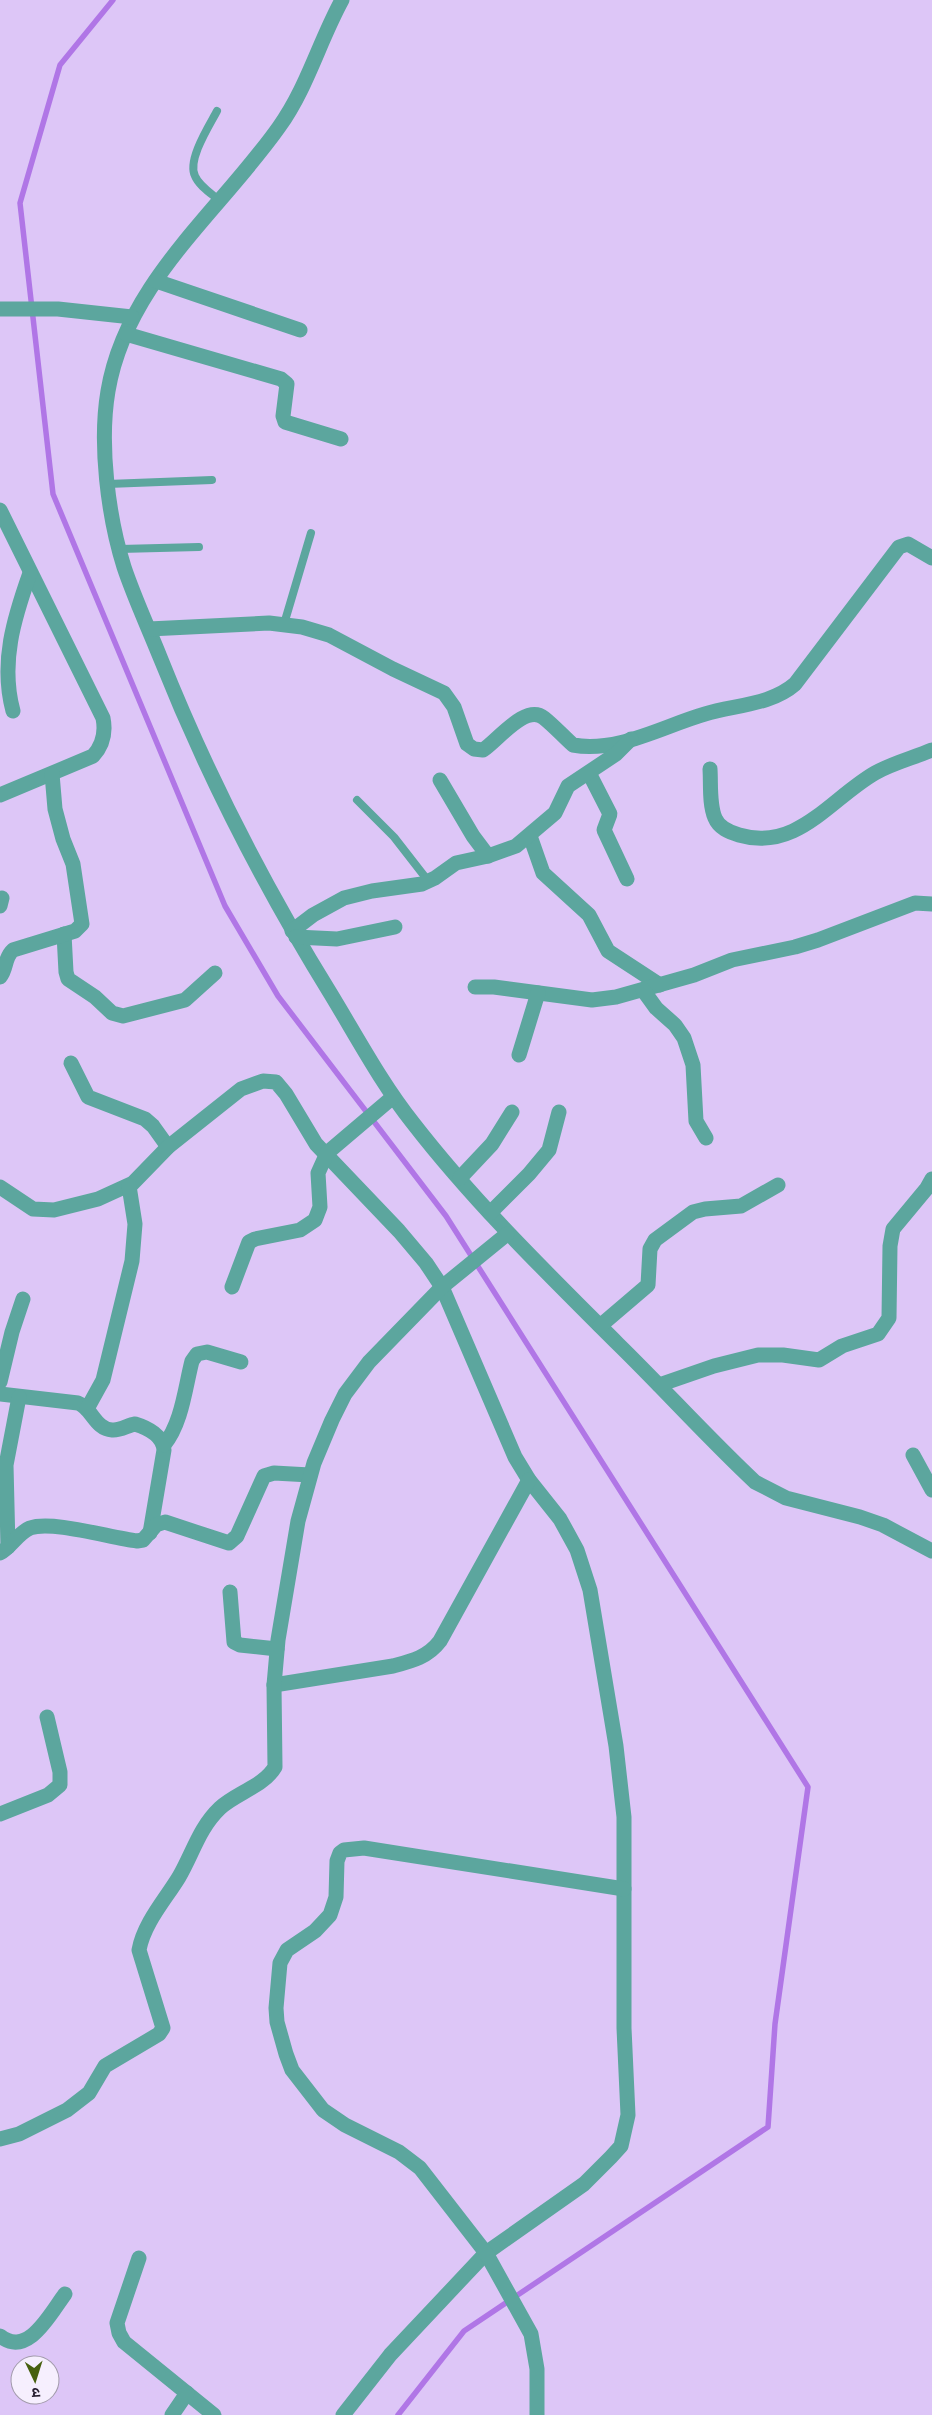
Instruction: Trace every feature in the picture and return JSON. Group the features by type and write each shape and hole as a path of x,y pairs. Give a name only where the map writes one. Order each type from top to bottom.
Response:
{"street":[{"path":"342,0 300,96 280,126 156,281 132,317 108,391 105,417 108,484 120,549 149,629 186,722 253,861 294,934 393,1097 490,1213 503,1237 600,1326 755,1482 786,1498 846,1513 930,1545"},
{"path":"156,281 300,330"},
{"path":"0,308 58,309 132,317"},
{"path":"126,334 281,379 287,384 283,416 285,422 341,439"},
{"path":"0,510 103,718 105,728 99,749 93,756 0,795"},
{"path":"149,629 284,624 328,635 393,670 444,693 454,707 467,744 474,749 483,750 526,715 534,713 543,716 573,744 600,746 631,739 705,714 772,698 786,692 795,684 899,547 908,544 932,558"},
{"path":"13,711 3,661 15,616 30,573"},
{"path":"294,934 330,905 353,895 429,882 456,862 488,856 516,846 555,813 568,786 616,754 631,739"},
{"path":"710,768 713,811 723,828 754,840 770,839 804,827 876,773 932,750"},
{"path":"588,773 610,814 604,830 627,879"},
{"path":"2,971 6,958 13,950 80,928 82,920 73,864 63,839 55,809 52,774"},
{"path":"440,780 472,836 488,856"},
{"path":"530,836 543,873 589,915 608,951 660,985"},
{"path":"475,987 494,987 592,1000 616,997 660,985 732,960 818,940 915,903 932,904"},
{"path":"294,934 337,939 395,927"},
{"path":"64,934 68,979 118,1015 130,1015 185,1000 215,973"},
{"path":"643,990 656,1008 675,1025 684,1038 694,1065 696,1121 706,1138"},
{"path":"519,1056 538,993"},
{"path":"71,1064 88,1096 145,1119 153,1126 168,1147"},
{"path":"0,1188 33,1209 44,1210 78,1206 129,1186 168,1147 241,1089 251,1084 270,1081 281,1087 307,1131 426,1263 447,1283 481,1382 515,1457 529,1480 560,1519 572,1542 590,1590 618,1764 624,1817 624,2028 628,2115 621,2146 584,2184 486,2253 390,2355 343,2415"},
{"path":"232,1287 249,1242 300,1230 315,1220 320,1207 318,1173 327,1153 340,1140 393,1097"},
{"path":"460,1178 492,1144 512,1112"},
{"path":"490,1213 529,1174 549,1150 559,1112"},
{"path":"659,1385 714,1366 758,1355 783,1355 818,1360 842,1346 878,1334 889,1318 890,1246 893,1229 928,1188 932,1179"},
{"path":"600,1326 648,1285 650,1249 655,1240 693,1212 700,1209 741,1206 778,1185"},
{"path":"87,1409 103,1380 132,1261 135,1224 129,1186"},
{"path":"0,2138 19,2134 67,2110 89,2093 105,2066 159,2034 163,2028 139,1950 141,1938 180,1875 206,1822 228,1801 268,1776 275,1767 274,1686 276,1649 298,1521 310,1475 332,1420 356,1377 447,1283 503,1237"},
{"path":"0,1382 10,1337 23,1298"},
{"path":"150,1532 164,1445 173,1432 192,1361 197,1354 206,1352 241,1362"},
{"path":"0,1394 78,1403 87,1409 95,1420 105,1428 116,1430 138,1424 154,1433 164,1445"},
{"path":"4,1550 6,1464 19,1397"},
{"path":"914,1456 932,1490"},
{"path":"4,1550 23,1532 38,1527 59,1527 137,1541 143,1540 156,1525 165,1522 229,1543 237,1536 264,1476 274,1473 310,1475"},
{"path":"274,1686 402,1664 430,1652 440,1641 529,1480"},
{"path":"230,1592 233,1638 236,1644 276,1649"},
{"path":"0,1814 48,1795 60,1785 60,1772 47,1717"},
{"path":"537,2415 537,2369 531,2334 486,2253 420,2168 399,2152 344,2125 323,2110 306,2090 288,2061 277,2022 276,2008 280,1963 287,1950 315,1931 330,1914 336,1897 339,1857 344,1850 353,1848 364,1848 624,1889"},
{"path":"139,2258 118,2323 119,2333 124,2342 214,2415"},
{"path":"0,2336 7,2342 20,2343 34,2336 64,2294"},
{"path":"172,2415 187,2393"}],"lane":[{"path":"217,111 194,158 192,168 198,181 220,201"},
{"path":"108,484 212,480"},
{"path":"284,624 311,533"},
{"path":"120,549 199,547"},
{"path":"357,800 394,837 429,882"}],"waterway":[{"path":"113,0 60,65 20,203 53,494 225,906 278,996 446,1216 808,1787 775,2024 768,2127 464,2331 398,2415"}]}
